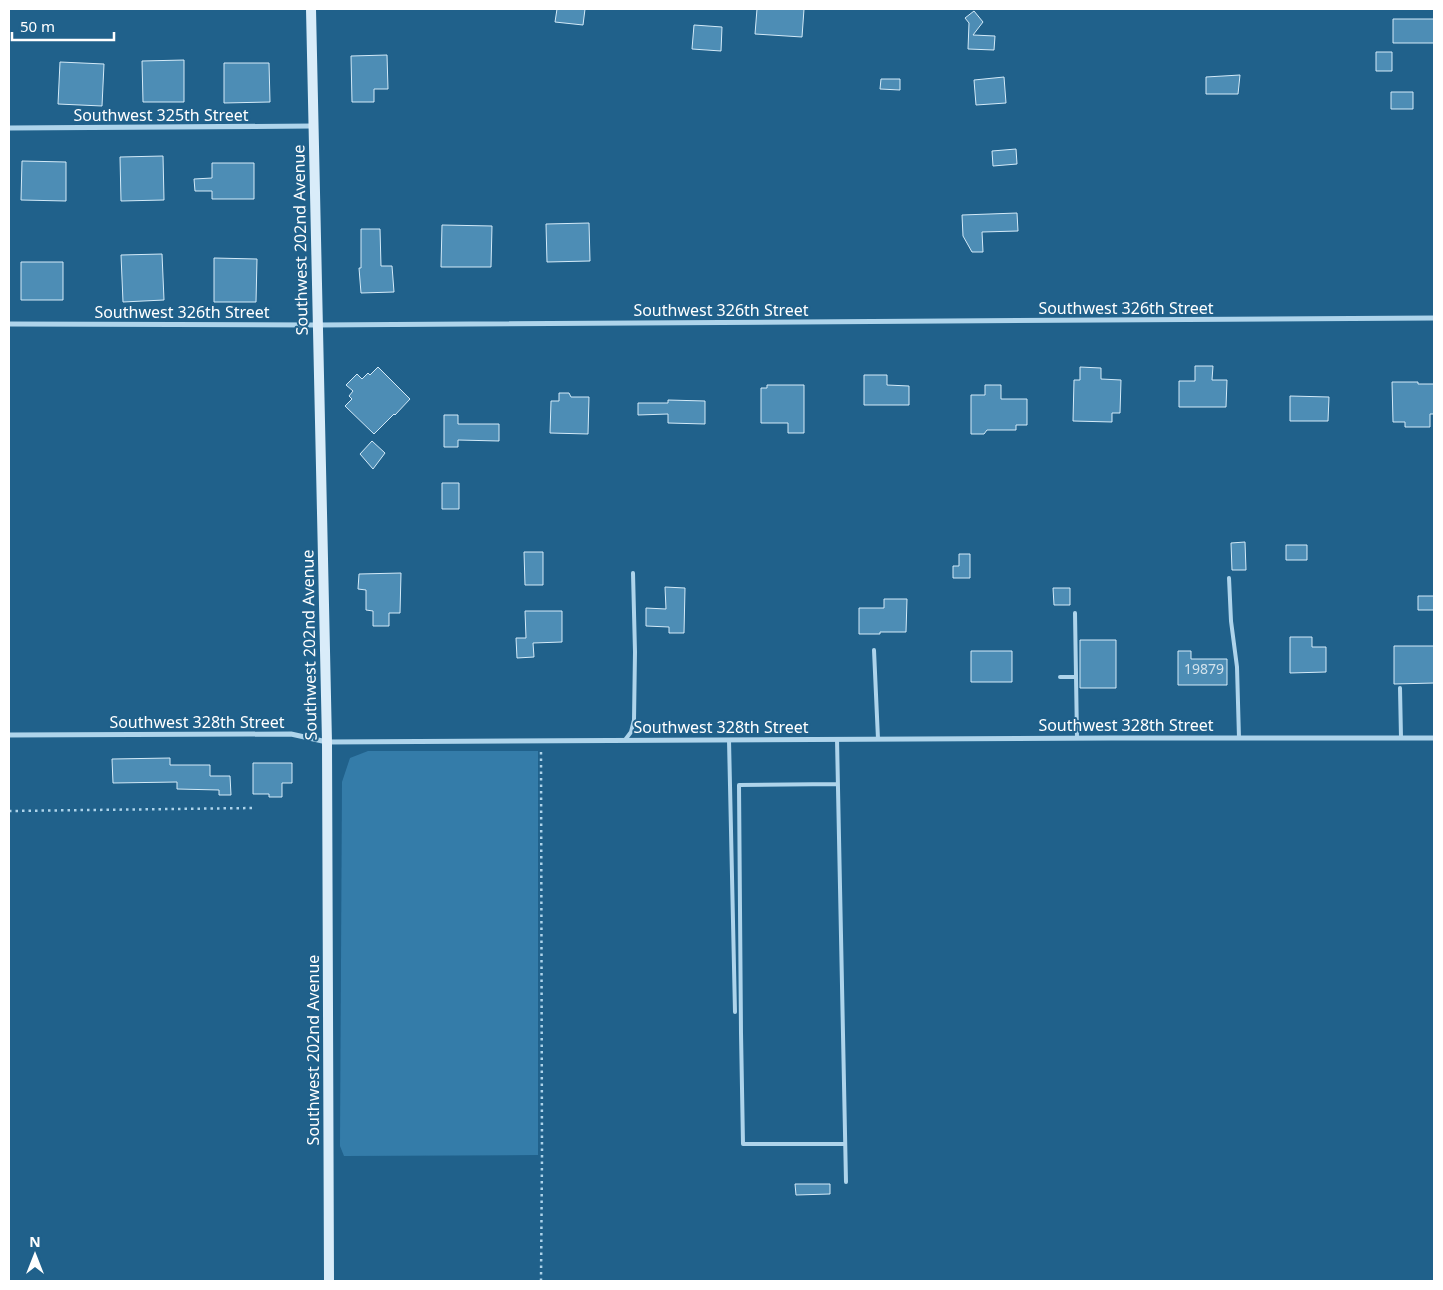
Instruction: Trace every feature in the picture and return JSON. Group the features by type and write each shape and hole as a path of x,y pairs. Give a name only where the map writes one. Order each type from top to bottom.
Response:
{"street":[{"name":"Southwest 202nd Avenue","path":"311,9 327,742 329,1281"},
{"name":"Southwest 325th Street","path":"9,128 313,126"},
{"name":"Southwest 326th Street","path":"9,324 317,325 1434,318"},
{"name":"Southwest 328th Street","path":"9,735 291,734 327,742 1434,738"}],"lane":[{"path":"625,740 631,732 634,720 636,652 633,572"},
{"path":"1229,578 1231,621 1237,667 1239,738"},
{"path":"1075,613 1077,738"},
{"path":"874,650 878,739"},
{"path":"1060,677 1076,677"},
{"path":"1400,688 1401,738"},
{"path":"837,739 846,1182"},
{"path":"729,740 735,1012"},
{"path":"838,784 739,785 741,1042 743,1144 845,1144"}],"path":[{"path":"541,740 541,1281"},
{"path":"9,810 254,808"}],"shaded area":[{"path":"368,751 538,751 538,1155 344,1156 340,1146 342,782 350,758"}],"building":[{"path":"557,9 585,9 583,25 555,22"},
{"path":"757,9 804,9 802,37 755,34"},
{"path":"974,11 983,22 973,35 995,36 994,50 968,49 969,23 965,18"},
{"path":"1393,19 1434,19 1434,43 1393,43"},
{"path":"694,25 722,27 721,51 692,49"},
{"path":"1376,52 1392,52 1392,71 1376,71"},
{"path":"387,55 388,89 374,89 374,102 352,102 351,56"},
{"path":"184,60 184,102 143,102 142,61"},
{"path":"60,62 104,64 102,106 58,104"},
{"path":"224,63 269,63 270,102 224,103"},
{"path":"1240,75 1238,94 1206,94 1206,77"},
{"path":"1004,77 1006,103 976,105 974,80"},
{"path":"881,79 900,79 900,90 880,89"},
{"path":"1391,92 1413,92 1413,109 1391,109"},
{"path":"1016,149 1017,164 993,166 992,151"},
{"path":"163,156 164,200 121,201 120,157"},
{"path":"22,161 66,162 66,201 21,200"},
{"path":"212,163 254,163 254,199 212,199 212,191 195,191 194,179 212,178"},
{"path":"1017,213 1018,231 982,232 983,252 972,252 963,236 962,215"},
{"path":"589,223 590,261 547,262 546,224"},
{"path":"442,225 492,226 491,267 441,267"},
{"path":"361,229 380,229 381,266 392,266 394,292 361,293 359,268 361,268"},
{"path":"162,254 164,300 123,302 121,255"},
{"path":"214,258 257,259 256,302 214,302"},
{"path":"21,262 63,262 63,300 21,300"},
{"path":"1195,366 1213,366 1212,380 1227,380 1226,407 1179,407 1179,381 1195,381"},
{"path":"378,367 410,399 374,434 345,406 352,399 349,396 353,391 346,385 357,374 362,379 368,373 370,375"},
{"path":"1080,367 1101,368 1101,379 1121,380 1120,413 1112,413 1112,422 1073,421 1074,380 1080,380"},
{"path":"864,375 887,375 887,385 909,386 909,405 864,405"},
{"path":"1392,382 1434,384 1434,414 1430,414 1430,427 1405,427 1405,422 1393,422"},
{"path":"767,385 804,385 804,433 788,433 788,423 761,423 761,388 767,388"},
{"path":"985,385 1001,385 1001,399 1027,399 1027,425 1016,425 1016,430 987,430 984,434 971,434 971,395 985,395"},
{"path":"559,393 569,393 571,397 589,397 588,434 550,433 551,401 559,401"},
{"path":"1290,396 1329,397 1328,421 1290,421"},
{"path":"668,400 705,401 705,424 668,423 668,414 638,415 638,403 668,403"},
{"path":"444,415 458,415 458,424 499,424 499,441 458,440 458,447 444,447"},
{"path":"372,441 385,453 373,469 360,454"},
{"path":"442,483 459,483 459,509 442,509"},
{"path":"1245,542 1246,570 1232,570 1231,543"},
{"path":"1286,545 1307,545 1307,560 1286,560"},
{"path":"524,552 543,552 543,585 525,585"},
{"path":"959,554 970,554 970,578 953,578 953,566 959,566"},
{"path":"401,573 400,613 389,613 389,626 373,626 373,611 366,610 366,590 358,589 359,574"},
{"path":"665,587 685,588 684,633 669,633 669,627 646,626 646,608 666,609"},
{"path":"1053,588 1070,588 1070,605 1054,605"},
{"path":"1418,596 1434,596 1434,610 1418,610"},
{"path":"884,599 907,599 906,632 859,634 859,608 884,608"},
{"path":"525,611 562,611 562,642 533,643 534,657 517,658 516,638 526,638"},
{"path":"1290,637 1312,637 1312,647 1326,647 1326,672 1290,673"},
{"path":"1080,640 1116,640 1116,688 1080,688"},
{"path":"1394,646 1434,646 1434,683 1394,684"},
{"path":"971,651 1012,651 1012,682 971,682"},
{"path":"1178,651 1191,651 1191,659 1227,659 1227,685 1178,685"},
{"path":"170,758 170,765 210,765 210,776 230,776 231,795 219,795 219,790 177,789 177,782 113,783 112,759"},
{"path":"253,763 292,763 292,783 282,783 282,797 269,797 269,794 253,794"},
{"path":"795,1184 830,1184 830,1194 796,1195"}]}
